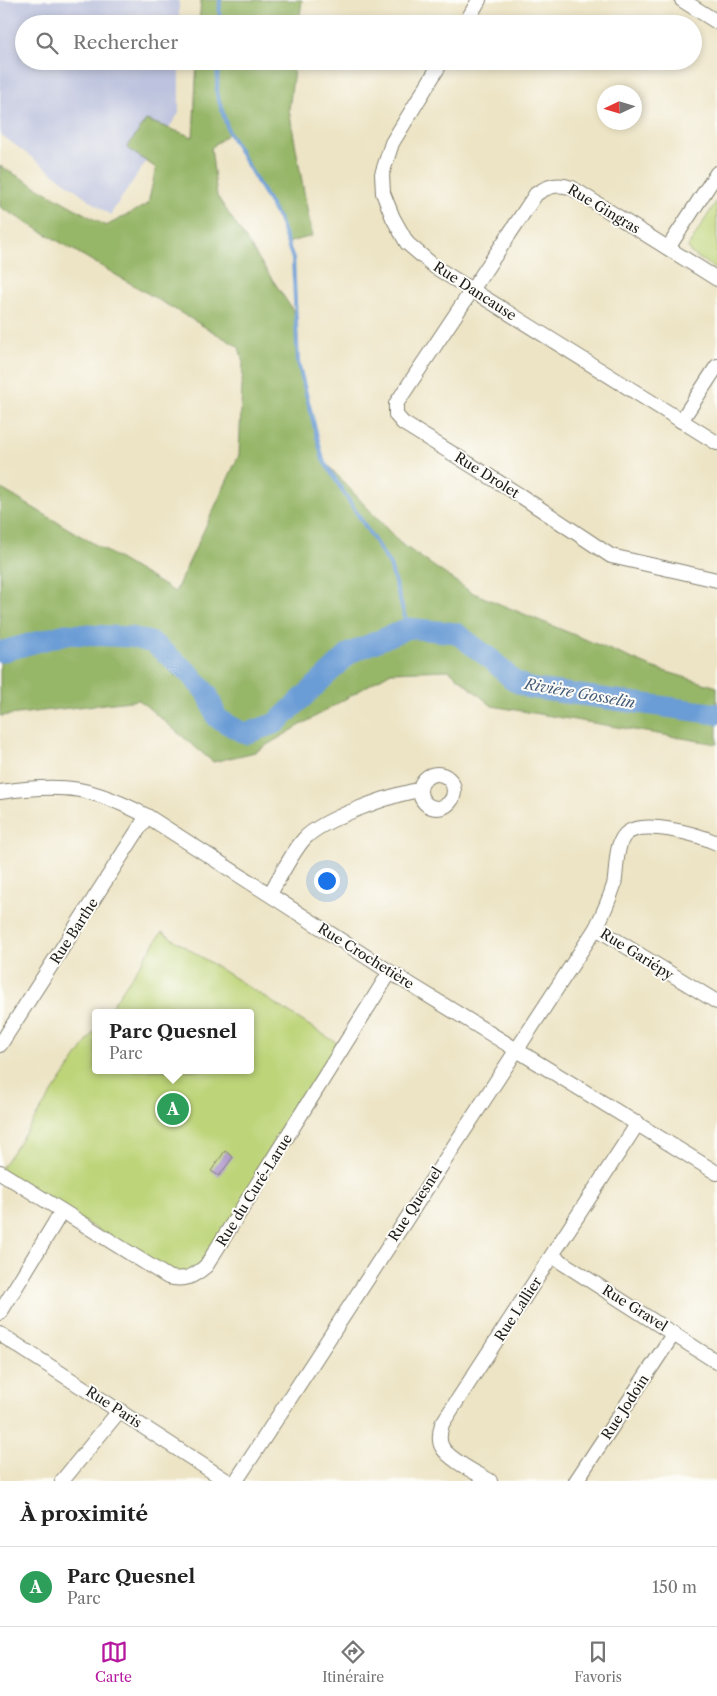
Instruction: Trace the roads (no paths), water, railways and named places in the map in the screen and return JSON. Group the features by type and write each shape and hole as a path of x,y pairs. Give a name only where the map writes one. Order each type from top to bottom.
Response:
{"street":[{"path":"470,15 479,0"},
{"path":"682,0 717,22"},
{"name":"Rue Dancause","path":"437,70 392,143 382,174 383,193 393,218 407,243 435,267 717,443"},
{"path":"668,248 717,173"},
{"name":"Rue Gingras","path":"471,290 536,194 547,187 561,184 572,188 717,279"},
{"name":"Rue Drolet","path":"471,290 396,404 396,414 403,423 521,496 611,556 717,580"},
{"path":"681,421 717,366"},
{"name":"Rue Crochetière","path":"0,792 55,786 81,789 120,802 147,816 390,972 717,1173"},
{"path":"270,894 303,840 313,831 332,820 398,795 419,790"},
{"name":"Rue Barthe","path":"0,1045 147,816"},
{"name":"Rue Gariépy","path":"717,843 703,837 648,827 634,828 624,836 619,850 608,905 596,928 717,1002"},
{"name":"Rue Quesnel","path":"236,1481 596,928"},
{"name":"Rue du Curé-Larue","path":"0,1172 168,1277 179,1280 195,1275 206,1266 390,972"},
{"name":"Rue Lallier","path":"490,1481 447,1454 441,1445 440,1433 442,1424 638,1124"},
{"path":"0,1313 62,1211"},
{"name":"Rue Gravel","path":"552,1256 717,1362"},
{"name":"Rue Jodoin","path":"576,1481 674,1333"},
{"name":"Rue Paris","path":"0,1334 227,1481"},
{"path":"62,1481 120,1410"}],"waterway":[{"path":"219,15 220,0"},
{"path":"218,70 217,94 229,133 279,219 293,259 298,362 323,460 390,565 408,628"},
{"name":"Rivière Gosselin","path":"0,652 66,634 131,637 153,643 189,673 208,695 217,718 245,734 276,723 350,653 408,628 456,633 492,660 514,681 529,688 717,714"}],"place":[{"name":"Parc Quesnel","path":"173,1109"}]}
